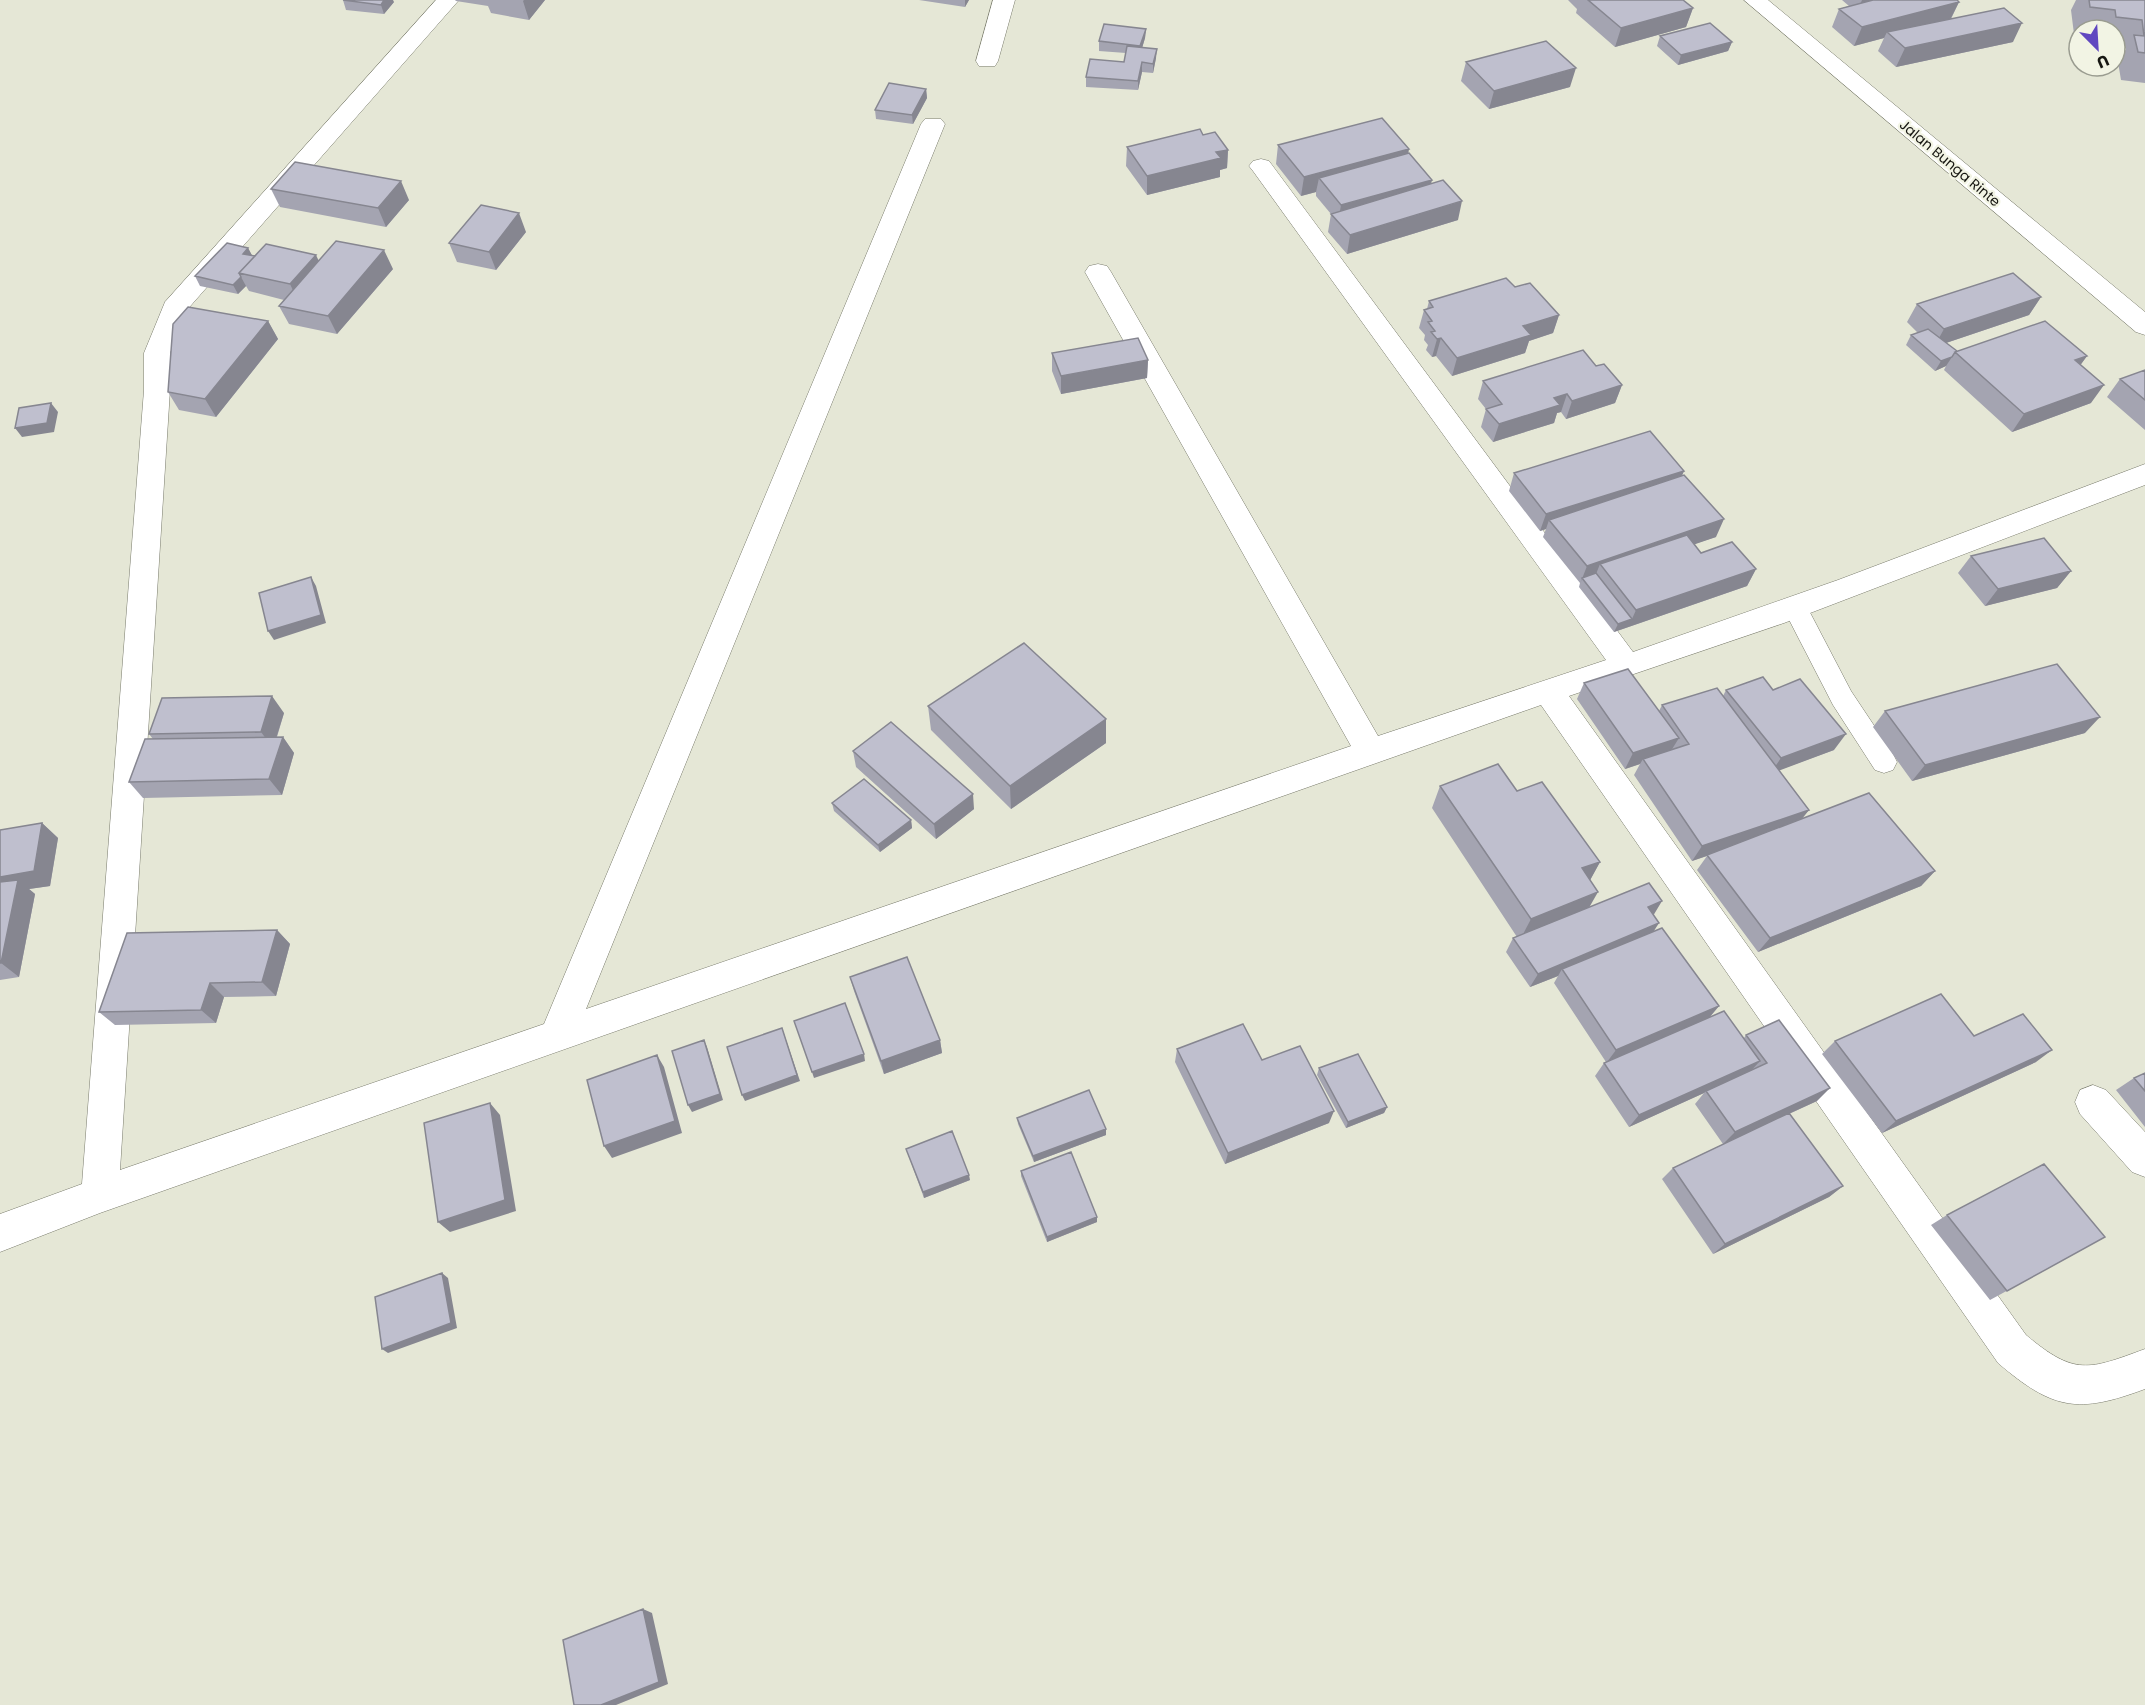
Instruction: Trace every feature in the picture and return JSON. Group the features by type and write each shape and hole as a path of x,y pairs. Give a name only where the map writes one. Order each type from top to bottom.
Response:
{"street":[{"path":"100,1195 157,401 157,353 174,308 448,0"},
{"path":"987,61 1004,0"},
{"name":"Jalan Bunga Rinte","path":"1755,0 2145,326"},
{"path":"557,1036 933,124"},
{"path":"1261,166 1627,666"},
{"path":"1098,272 1371,752"},
{"path":"0,1233 100,1195 1548,690 1627,666 1795,608 2145,474"},
{"path":"1548,690 2012,1349 2037,1371 2069,1387 2106,1384 2145,1370"},
{"path":"2093,1102 2145,1159"}],"lane":[{"path":"1795,608 1842,698 1884,762"}],"building":[{"path":"343,0 384,0 381,5"},
{"path":"1588,0 1683,0 1693,8 1621,28"},
{"path":"1873,0 1957,0 1959,2 1862,27 1839,9"},
{"path":"2089,0 2145,0 2145,53 2138,52 2134,35 2144,36 2142,20 2116,17 2115,10 2090,7"},
{"path":"2004,8 2022,23 1905,48 1887,32"},
{"path":"1710,23 1732,42 1681,55 1660,36"},
{"path":"1104,24 1146,29 1140,46 1099,41"},
{"path":"1546,41 1576,68 1494,91 1466,62"},
{"path":"1127,46 1157,49 1153,64 1142,62 1138,81 1086,77 1090,59 1124,62"},
{"path":"889,83 926,89 912,115 875,110"},
{"path":"1382,118 1409,149 1304,177 1278,145"},
{"path":"1200,129 1203,135 1215,132 1228,150 1216,152 1221,158 1147,176 1127,147"},
{"path":"1409,153 1432,180 1341,205 1319,178"},
{"path":"295,162 401,181 378,208 271,189"},
{"path":"1443,180 1462,201 1350,235 1331,214"},
{"path":"481,205 519,213 489,252 449,243"},
{"path":"336,241 384,250 328,316 279,306"},
{"path":"227,243 248,248 243,254 255,256 239,273 241,277 233,285 195,276"},
{"path":"266,244 316,255 290,284 239,273"},
{"path":"2013,273 2041,297 1944,329 1917,304"},
{"path":"1506,278 1515,287 1530,283 1559,315 1523,326 1531,335 1457,358 1441,338 1437,339 1431,332 1435,331 1428,322 1432,321 1424,310 1433,307 1429,301"},
{"path":"188,307 268,321 205,399 168,392 173,324"},
{"path":"2045,321 2087,356 2075,360 2104,385 2024,414 1955,352"},
{"path":"1928,329 1957,351 1952,357 1941,361 1911,335"},
{"path":"1138,338 1148,360 1061,376 1052,353"},
{"path":"1583,350 1596,366 1604,364 1622,385 1572,401 1567,394 1554,398 1560,405 1499,424 1486,409 1502,404 1483,381"},
{"path":"2145,370 2145,400 2120,379"},
{"path":"51,403 47,423 15,428 19,408"},
{"path":"1650,431 1684,471 1546,514 1514,473"},
{"path":"1684,475 1724,519 1587,566 1549,520"},
{"path":"1687,535 1701,553 1732,542 1756,569 1636,610 1600,564"},
{"path":"2044,538 2071,571 1998,589 1971,556"},
{"path":"1596,573 1632,619 1618,624 1582,578"},
{"path":"311,577 321,615 268,631 259,593"},
{"path":"1024,643 1106,719 1010,786 928,706"},
{"path":"2057,664 2100,717 1925,765 1885,711"},
{"path":"1628,669 1679,738 1633,753 1584,683"},
{"path":"1763,677 1773,690 1800,679 1846,734 1781,758 1726,690"},
{"path":"1717,688 1809,810 1702,846 1643,759 1689,744 1662,705"},
{"path":"272,696 261,732 149,734 162,698"},
{"path":"891,722 973,794 934,824 853,751"},
{"path":"283,737 269,779 129,782 145,739"},
{"path":"1498,764 1517,791 1542,782 1600,862 1582,868 1598,892 1531,919 1440,786"},
{"path":"864,779 911,820 878,845 832,803"},
{"path":"1869,793 1935,871 1770,938 1707,855"},
{"path":"42,823 34,871 0,877 0,830"},
{"path":"18,880 1,963 0,963 0,882"},
{"path":"1649,883 1662,901 1648,907 1659,923 1538,974 1513,938"},
{"path":"1662,928 1719,1006 1616,1050 1562,969"},
{"path":"277,930 262,982 210,983 201,1010 99,1012 127,933"},
{"path":"907,957 940,1040 881,1061 850,977"},
{"path":"1941,994 1974,1036 2023,1014 2052,1050 1896,1121 1835,1041"},
{"path":"845,1003 864,1054 812,1072 794,1021"},
{"path":"1724,1011 1760,1061 1639,1115 1604,1063"},
{"path":"1779,1020 1830,1088 1735,1132 1706,1091 1767,1063 1746,1035"},
{"path":"1243,1024 1262,1060 1300,1046 1334,1111 1228,1153 1177,1049"},
{"path":"782,1028 797,1075 742,1095 727,1047"},
{"path":"704,1040 720,1094 688,1105 672,1051"},
{"path":"1358,1054 1387,1107 1348,1122 1319,1068"},
{"path":"657,1055 675,1121 604,1146 587,1080"},
{"path":"2145,1073 2145,1091 2134,1078"},
{"path":"1089,1090 1106,1129 1033,1156 1017,1118"},
{"path":"490,1103 505,1200 438,1222 424,1123"},
{"path":"1789,1113 1843,1186 1725,1244 1673,1168"},
{"path":"952,1131 969,1175 923,1192 906,1149"},
{"path":"1071,1152 1097,1217 1047,1237 1021,1171"},
{"path":"2044,1164 2105,1237 2007,1291 1947,1215"},
{"path":"442,1273 451,1323 382,1349 375,1297"},
{"path":"643,1609 659,1682 601,1705 574,1705 563,1640"}]}
